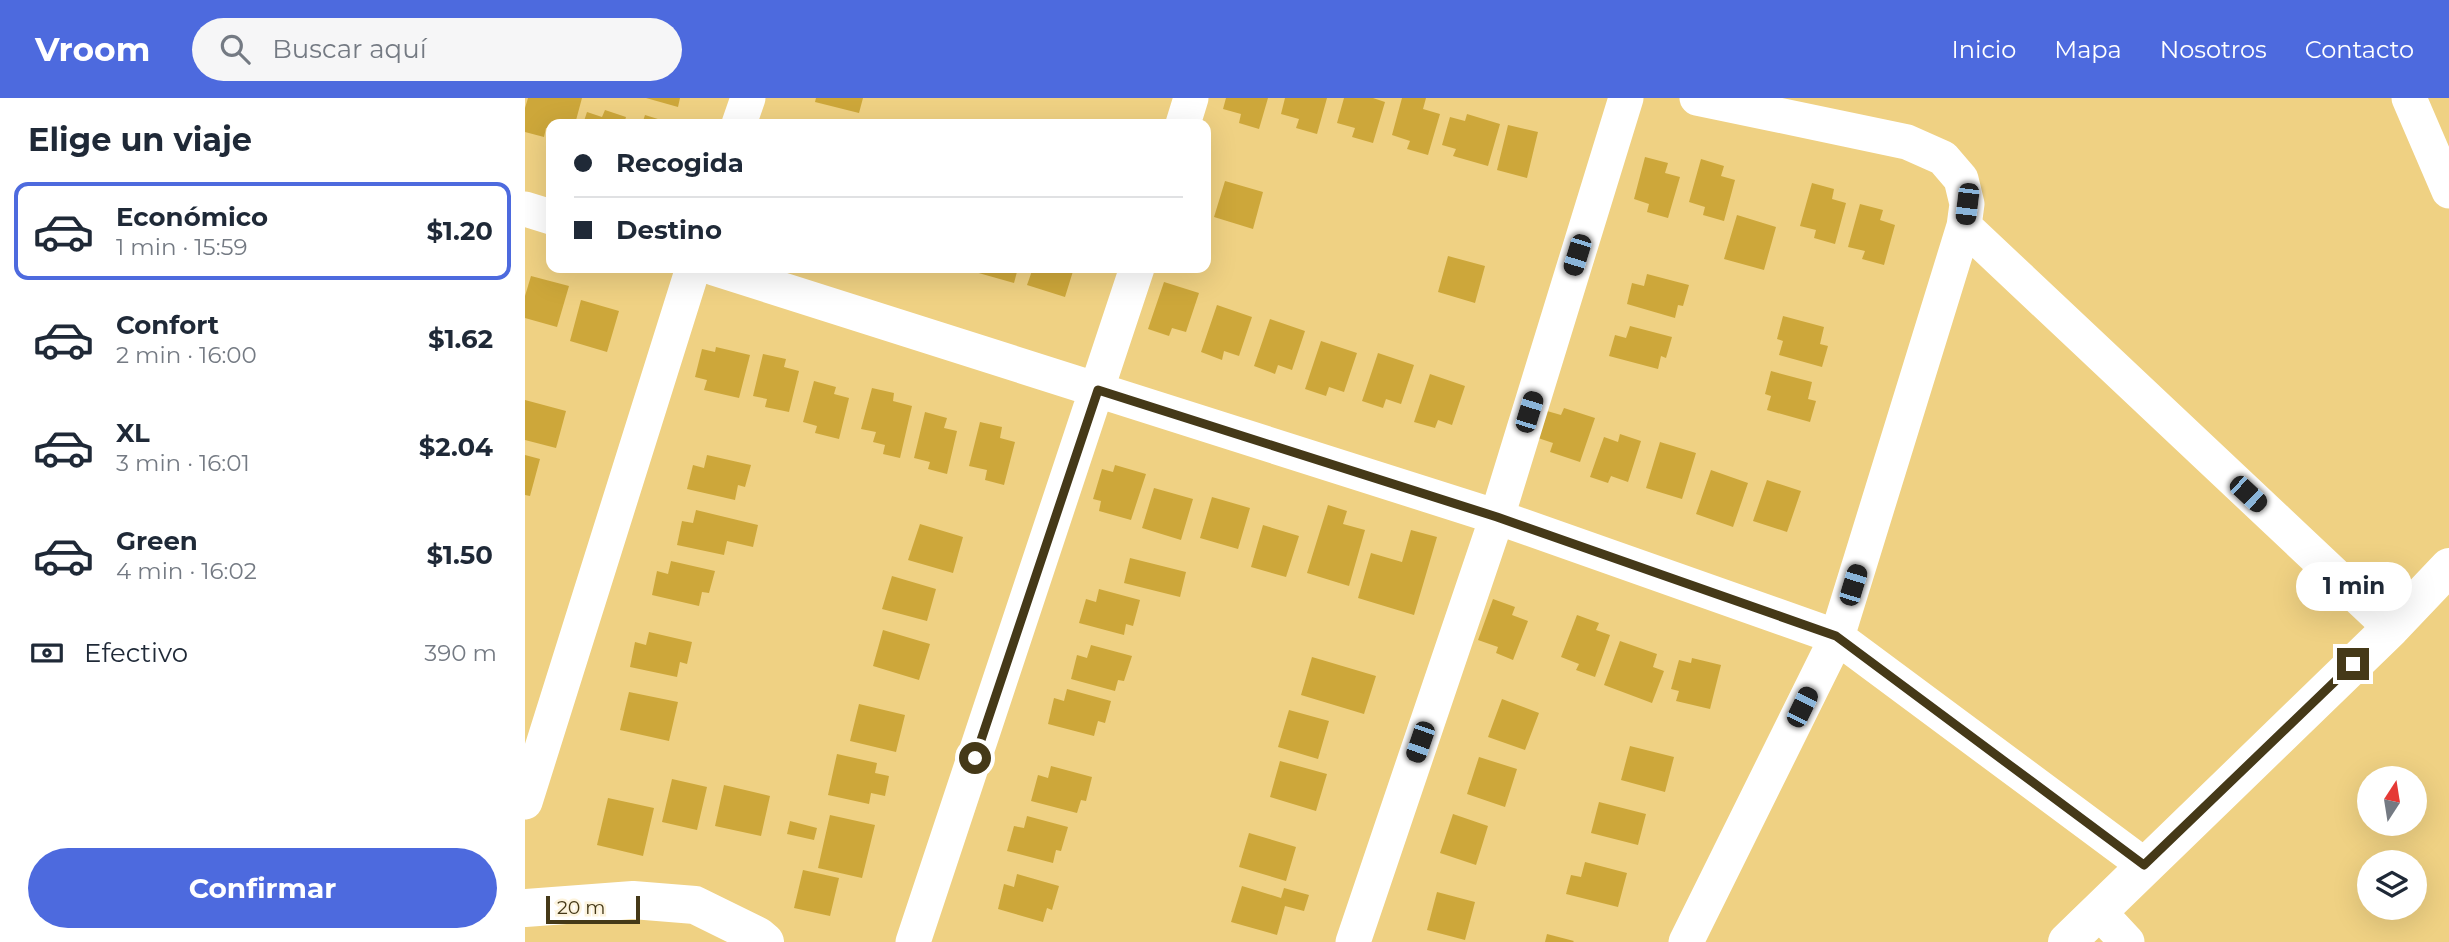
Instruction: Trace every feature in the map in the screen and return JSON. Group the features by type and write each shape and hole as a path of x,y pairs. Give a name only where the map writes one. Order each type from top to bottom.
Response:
{"main road":[{"path":"2067,942 2391,628 2449,567"},
{"path":"525,908 633,900 695,905 765,942"}],"street":[{"path":"741,119 748,98"},
{"path":"1185,119 1191,98"},
{"path":"1353,942 1497,517 1626,98"},
{"path":"1686,942 1836,636 1964,226 1967,204 1961,179 1944,158 1907,142 1697,98"},
{"path":"2409,98 2447,181"},
{"path":"525,209 546,215"},
{"path":"1964,226 2391,628"},
{"path":"525,802 691,273"},
{"path":"731,273 1497,517 1836,636 2144,865"},
{"path":"913,942 1135,273"},
{"path":"2099,912 2127,942"}],"building":[{"path":"528,98 582,98 576,119 546,119 544,137 525,132 525,108"},
{"path":"646,98 680,98 678,107"},
{"path":"816,98 863,98 859,113 815,102"},
{"path":"1226,98 1268,98 1259,129 1239,123 1241,114 1223,109"},
{"path":"1285,98 1327,98 1317,134 1296,128 1299,119 1281,114"},
{"path":"1344,98 1373,98 1385,102 1373,143 1352,137 1355,128 1337,123"},
{"path":"1402,98 1426,98 1423,109 1440,114 1428,155 1407,149 1410,141 1392,135"},
{"path":"605,110 626,117 585,119 587,112 602,117"},
{"path":"1467,114 1500,124 1488,166 1453,156 1456,149 1442,145 1450,117 1465,121"},
{"path":"1508,125 1538,132 1527,178 1497,170"},
{"path":"1645,157 1668,163 1665,173 1680,177 1668,218 1647,212 1649,204 1634,199"},
{"path":"1701,159 1724,166 1721,176 1735,180 1724,221 1703,215 1705,207 1689,202"},
{"path":"1225,181 1263,192 1253,229 1214,217"},
{"path":"1812,183 1834,189 1832,199 1846,203 1835,244 1814,238 1816,230 1800,226"},
{"path":"1860,204 1883,210 1880,220 1895,225 1884,265 1862,259 1865,251 1848,247"},
{"path":"1737,215 1776,227 1764,270 1724,259"},
{"path":"1448,256 1485,266 1475,303 1438,292"},
{"path":"979,273 1017,273 1014,283"},
{"path":"1031,273 1072,273 1065,297 1027,285"},
{"path":"1647,274 1689,285 1683,306 1678,305 1675,318 1627,304 1632,283 1644,286"},
{"path":"531,276 569,286 557,327 525,318 525,296"},
{"path":"1164,282 1199,293 1186,332 1172,328 1169,336 1148,329"},
{"path":"581,300 619,311 607,352 570,341"},
{"path":"1217,305 1252,317 1239,356 1224,351 1222,360 1201,352"},
{"path":"1783,316 1824,327 1820,344 1828,346 1822,367 1779,355 1783,341 1777,339"},
{"path":"1270,319 1305,331 1292,370 1278,365 1275,374 1254,366"},
{"path":"1630,326 1672,337 1666,358 1661,356 1658,369 1609,356 1615,335 1626,338"},
{"path":"1321,341 1357,353 1344,392 1329,387 1326,396 1305,389"},
{"path":"716,347 750,355 739,398 704,390 707,380 695,377 702,349 715,352"},
{"path":"1378,353 1414,365 1401,404 1386,399 1383,408 1362,401"},
{"path":"763,354 786,359 784,367 799,371 789,412 765,407 767,399 753,396"},
{"path":"1771,371 1812,382 1808,399 1816,401 1810,422 1767,410 1771,396 1765,394"},
{"path":"1430,374 1465,386 1452,425 1438,420 1435,428 1414,422"},
{"path":"814,381 836,387 834,394 849,398 839,439 815,433 817,426 803,422"},
{"path":"872,388 894,393 893,401 912,406 900,458 883,454 885,445 873,442 876,432 861,429"},
{"path":"525,400 566,411 556,448 525,440"},
{"path":"1564,408 1595,418 1580,462 1550,452 1553,443 1538,438 1547,411 1561,415"},
{"path":"925,412 947,418 944,428 957,431 947,474 928,469 930,462 914,458"},
{"path":"980,422 1002,427 1000,438 1015,442 1004,485 985,480 987,470 969,466"},
{"path":"1620,434 1641,441 1628,482 1611,476 1608,483 1590,477 1604,437 1618,442"},
{"path":"1660,442 1696,453 1682,499 1646,488"},
{"path":"525,455 540,459 530,496 525,495"},
{"path":"707,455 751,465 745,487 738,485 735,500 687,489 693,465 704,468"},
{"path":"1115,465 1146,474 1131,520 1099,511 1101,501 1093,499 1102,469 1113,472"},
{"path":"1711,470 1748,483 1733,527 1696,514"},
{"path":"1767,480 1801,491 1787,532 1753,521"},
{"path":"1154,488 1193,499 1181,540 1142,528"},
{"path":"1212,497 1250,508 1238,549 1200,538"},
{"path":"1328,505 1347,511 1343,524 1365,530 1349,586 1307,573"},
{"path":"696,510 758,525 753,547 727,541 724,555 677,545 682,521 693,523"},
{"path":"920,524 963,537 953,573 908,560"},
{"path":"1263,525 1299,536 1286,577 1251,567"},
{"path":"1411,530 1437,537 1414,615 1358,598 1371,553 1402,562"},
{"path":"1130,558 1186,572 1180,597 1124,583"},
{"path":"671,561 715,571 709,593 702,592 699,606 652,595 657,571 668,574"},
{"path":"892,576 936,589 927,621 882,609"},
{"path":"1099,589 1140,600 1133,626 1126,624 1124,635 1079,623 1086,599 1096,602"},
{"path":"1493,599 1515,607 1512,615 1528,621 1513,660 1496,653 1498,647 1478,640"},
{"path":"1577,615 1599,623 1596,630 1610,635 1595,677 1576,670 1579,664 1561,657"},
{"path":"883,630 930,644 919,680 873,666"},
{"path":"649,632 692,642 687,664 680,662 677,677 630,667 635,642 646,645"},
{"path":"1620,641 1657,654 1653,667 1664,671 1652,703 1604,685"},
{"path":"1091,645 1132,656 1124,681 1118,680 1115,691 1071,679 1077,655 1087,658"},
{"path":"1312,657 1376,676 1364,714 1301,695"},
{"path":"1692,658 1721,665 1710,709 1676,701 1679,691 1671,689 1679,660 1691,663"},
{"path":"1067,689 1111,701 1105,723 1098,721 1094,736 1048,724 1054,698 1064,701"},
{"path":"629,692 678,702 669,741 620,730"},
{"path":"1502,699 1539,713 1525,750 1488,737"},
{"path":"859,704 905,715 896,752 850,741"},
{"path":"1289,710 1329,721 1318,759 1278,747"},
{"path":"1630,746 1674,757 1665,792 1621,780"},
{"path":"837,754 877,763 875,773 889,776 885,796 871,793 869,804 828,795"},
{"path":"1479,757 1517,769 1505,807 1467,794"},
{"path":"1280,761 1327,774 1316,811 1270,797"},
{"path":"1051,766 1092,777 1086,801 1081,800 1077,813 1031,801 1038,775 1048,778"},
{"path":"672,779 707,787 697,830 662,822"},
{"path":"724,785 770,796 761,836 715,826"},
{"path":"608,798 654,808 643,856 597,845"},
{"path":"1599,802 1646,814 1638,845 1591,833"},
{"path":"1453,814 1488,826 1476,865 1440,853"},
{"path":"830,815 875,825 862,878 818,868"},
{"path":"1027,816 1068,827 1061,851 1056,850 1053,863 1007,851 1014,826 1024,828"},
{"path":"790,821 817,828 814,840 787,834"},
{"path":"1249,833 1296,847 1286,881 1239,867"},
{"path":"1585,862 1627,873 1618,907 1566,894 1571,875 1581,877"},
{"path":"803,870 839,878 830,916 794,908"},
{"path":"1017,874 1059,886 1052,910 1047,908 1043,922 998,909 1004,884 1014,887"},
{"path":"1242,886 1281,898 1284,888 1309,895 1304,911 1285,906 1277,935 1231,922"},
{"path":"1437,892 1475,902 1465,940 1427,930"},
{"path":"1547,934 1574,941 1545,942"}],"route":[{"path":"975,758 1098,390 1497,517 1836,636 2144,865 2353,664"}]}
